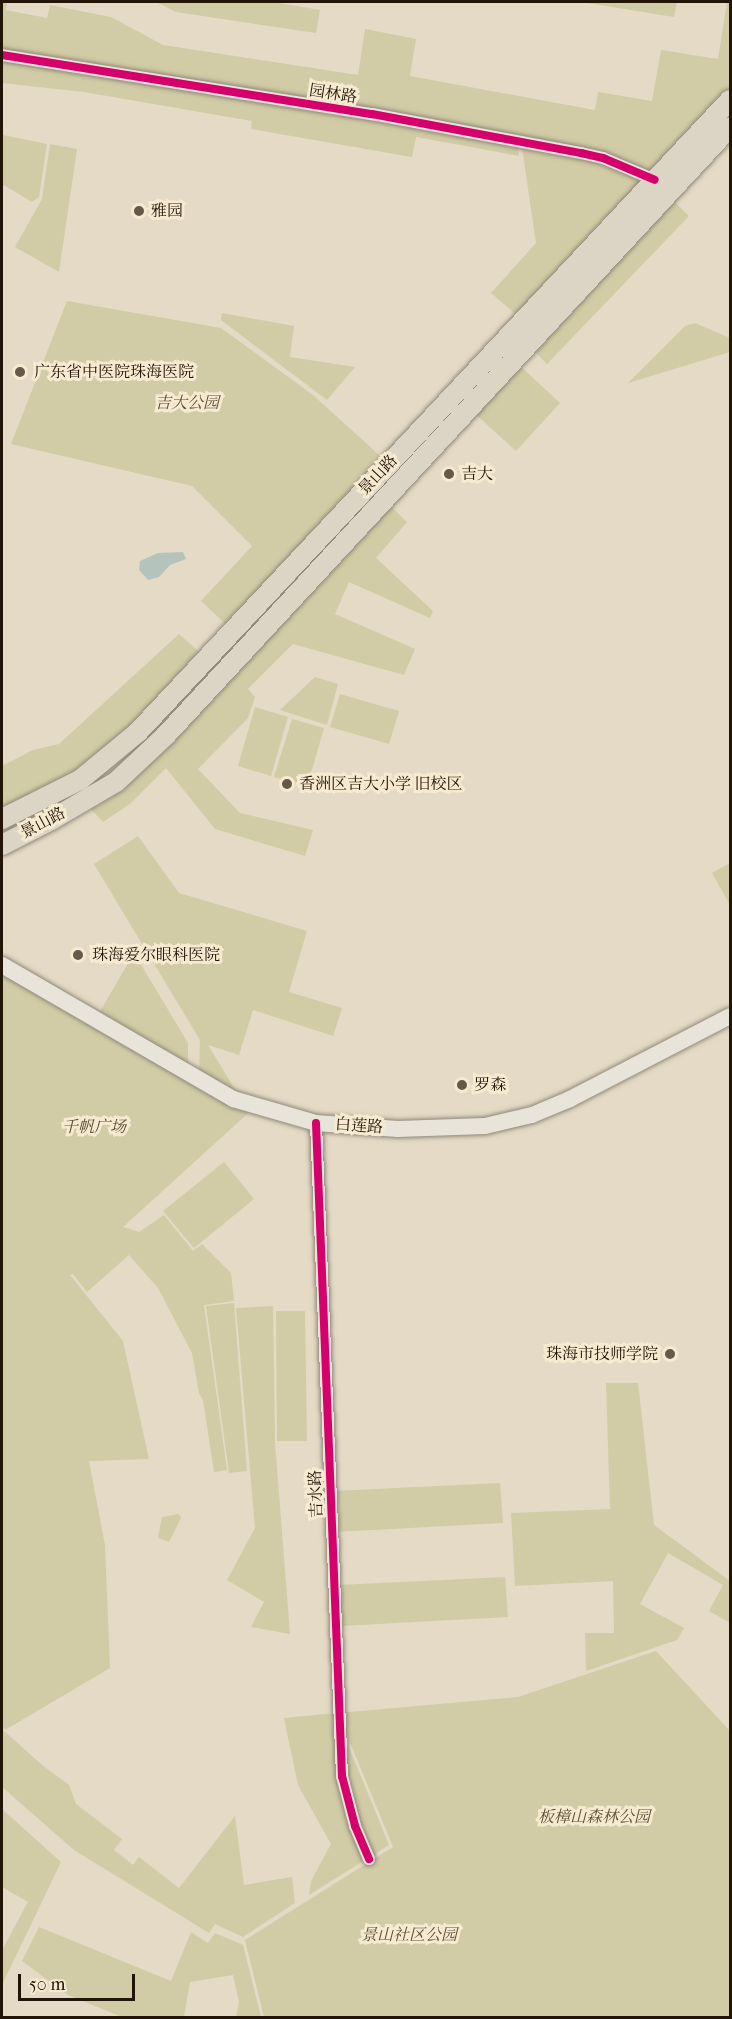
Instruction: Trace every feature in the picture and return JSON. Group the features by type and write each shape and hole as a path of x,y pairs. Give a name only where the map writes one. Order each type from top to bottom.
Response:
{"main road":[{"name":"景山路","path":"2,819 80,780 138,732 730,100"},
{"name":"景山路","path":"2,844 51,820 116,782 166,735 730,127"},
{"name":"白莲路","path":"2,965 233,1099 316,1123 398,1129 485,1126 532,1115 570,1099 730,1016"}],"street":[{"name":"园林路","path":"2,55 372,114 558,149 603,158 655,180"},
{"name":"吉水路","path":"316,1123 342,1776 355,1826 369,1860"}],"green space":[{"path":"2,2 7,2 6,10 47,18 50,5 111,17 163,45 358,75 365,29 416,39 410,76 595,110 598,92 652,101 661,50 718,59 727,2 730,2 730,91 653,172 604,154 518,145 519,156 416,137 412,157 251,129 252,121 84,92 2,83"},
{"path":"156,2 273,2 320,10 316,33 176,12"},
{"path":"581,2 677,2 674,17"},
{"path":"3,135 47,144 39,197 32,202 2,184"},
{"path":"50,144 77,149 59,272 15,247 42,199"},
{"path":"522,148 601,162 643,182 519,317 491,293 536,243"},
{"path":"670,197 689,216 547,364 531,348"},
{"name":"吉大公园","path":"67,301 221,328 313,395 389,464 230,628 201,601 252,546 192,486 11,444"},
{"path":"222,313 294,326 290,357 355,367 327,400 221,320"},
{"path":"695,323 730,338 730,352 628,383 685,326"},
{"path":"517,363 560,403 516,451 472,411"},
{"path":"386,502 407,522 376,558 433,611 430,618 349,582 335,614 415,649 404,675 293,644 248,689 255,697 248,718 198,769 240,813 313,830 305,856 215,829 166,768 131,803 103,822 85,803"},
{"path":"179,634 204,656 77,778 2,816 2,766 33,750 59,744"},
{"path":"315,677 338,684 327,725 280,710"},
{"path":"340,694 399,711 389,744 330,727"},
{"path":"255,707 288,717 271,776 238,766"},
{"path":"292,719 324,728 307,787 274,777"},
{"path":"138,836 179,893 307,931 289,992 342,1008 333,1036 253,1010 239,1055 208,1045 239,1096 199,1075 200,1040 94,864"},
{"path":"730,863 730,905 712,873"},
{"path":"134,953 188,1043 188,1068 98,1015"},
{"name":"千帆广场","path":"2,966 256,1106 123,1227 139,1232 164,1215 193,1251 202,1244 231,1273 234,1301 204,1305 227,1470 214,1472 203,1400 199,1393 192,1353 158,1288 129,1255 87,1292 73,1274 70,1275 123,1341 149,1459 89,1461 105,1545 110,1668 5,1730 2,1726"},
{"path":"224,1162 254,1199 194,1248 163,1211"},
{"path":"234,1303 247,1471 229,1473 206,1306"},
{"path":"273,1306 275,1443 290,1634 251,1627 264,1602 227,1580 255,1528 236,1308"},
{"path":"276,1311 305,1311 307,1441 277,1441"},
{"path":"606,1383 638,1383 654,1525 730,1581 730,1623 709,1611 723,1585 668,1553 640,1604 684,1628 677,1640 586,1671 585,1633 614,1633 613,1581 515,1586 511,1513 610,1509"},
{"path":"500,1483 503,1523 336,1532 333,1491"},
{"path":"179,1514 181,1518 169,1542 158,1538 162,1517"},
{"path":"505,1577 508,1617 341,1626 339,1585"},
{"name":"板樟山森林公园","path":"656,1651 730,1731 730,2017 264,2017 245,1940 393,1847 338,1713 518,1697"},
{"path":"335,1713 389,1845 309,1895 311,1881 331,1844 298,1785 284,1718"},
{"path":"2,1729 42,1765 69,1785 76,1804 122,1839 114,1850 133,1865 139,1857 179,1888 235,1816 244,1885 292,1877 295,1903 243,1937 215,1924 209,1933 74,1850 2,1787"},
{"path":"2,1809 61,1862 2,1985 2,1950 28,1902 2,1887"},
{"path":"39,1927 171,1981 191,1932 208,1943 215,1933 243,1945 261,2017 236,2017 239,2002 233,1975 190,1982 184,2017 122,2017 68,1995 22,1961"}],"shaded area":[{"path":"183,552 186,559 170,565 159,577 148,580 139,570 140,561 158,553"}],"cycle path":[{"path":"2,55 372,114 581,153 603,158 655,180"},
{"path":"316,1123 342,1776 355,1826 369,1859"}],"place":[{"name":"雅园","path":"139,211"},
{"name":"广东省中医院珠海医院","path":"20,372"},
{"name":"吉大","path":"449,474"},
{"name":"香洲区吉大小学 旧校区","path":"287,784"},
{"name":"珠海爱尔眼科医院","path":"78,955"},
{"name":"罗森","path":"462,1085"},
{"name":"珠海市技师学院","path":"670,1354"}],"park label":[{"name":"景山社区公园","path":"409,1935"}]}
